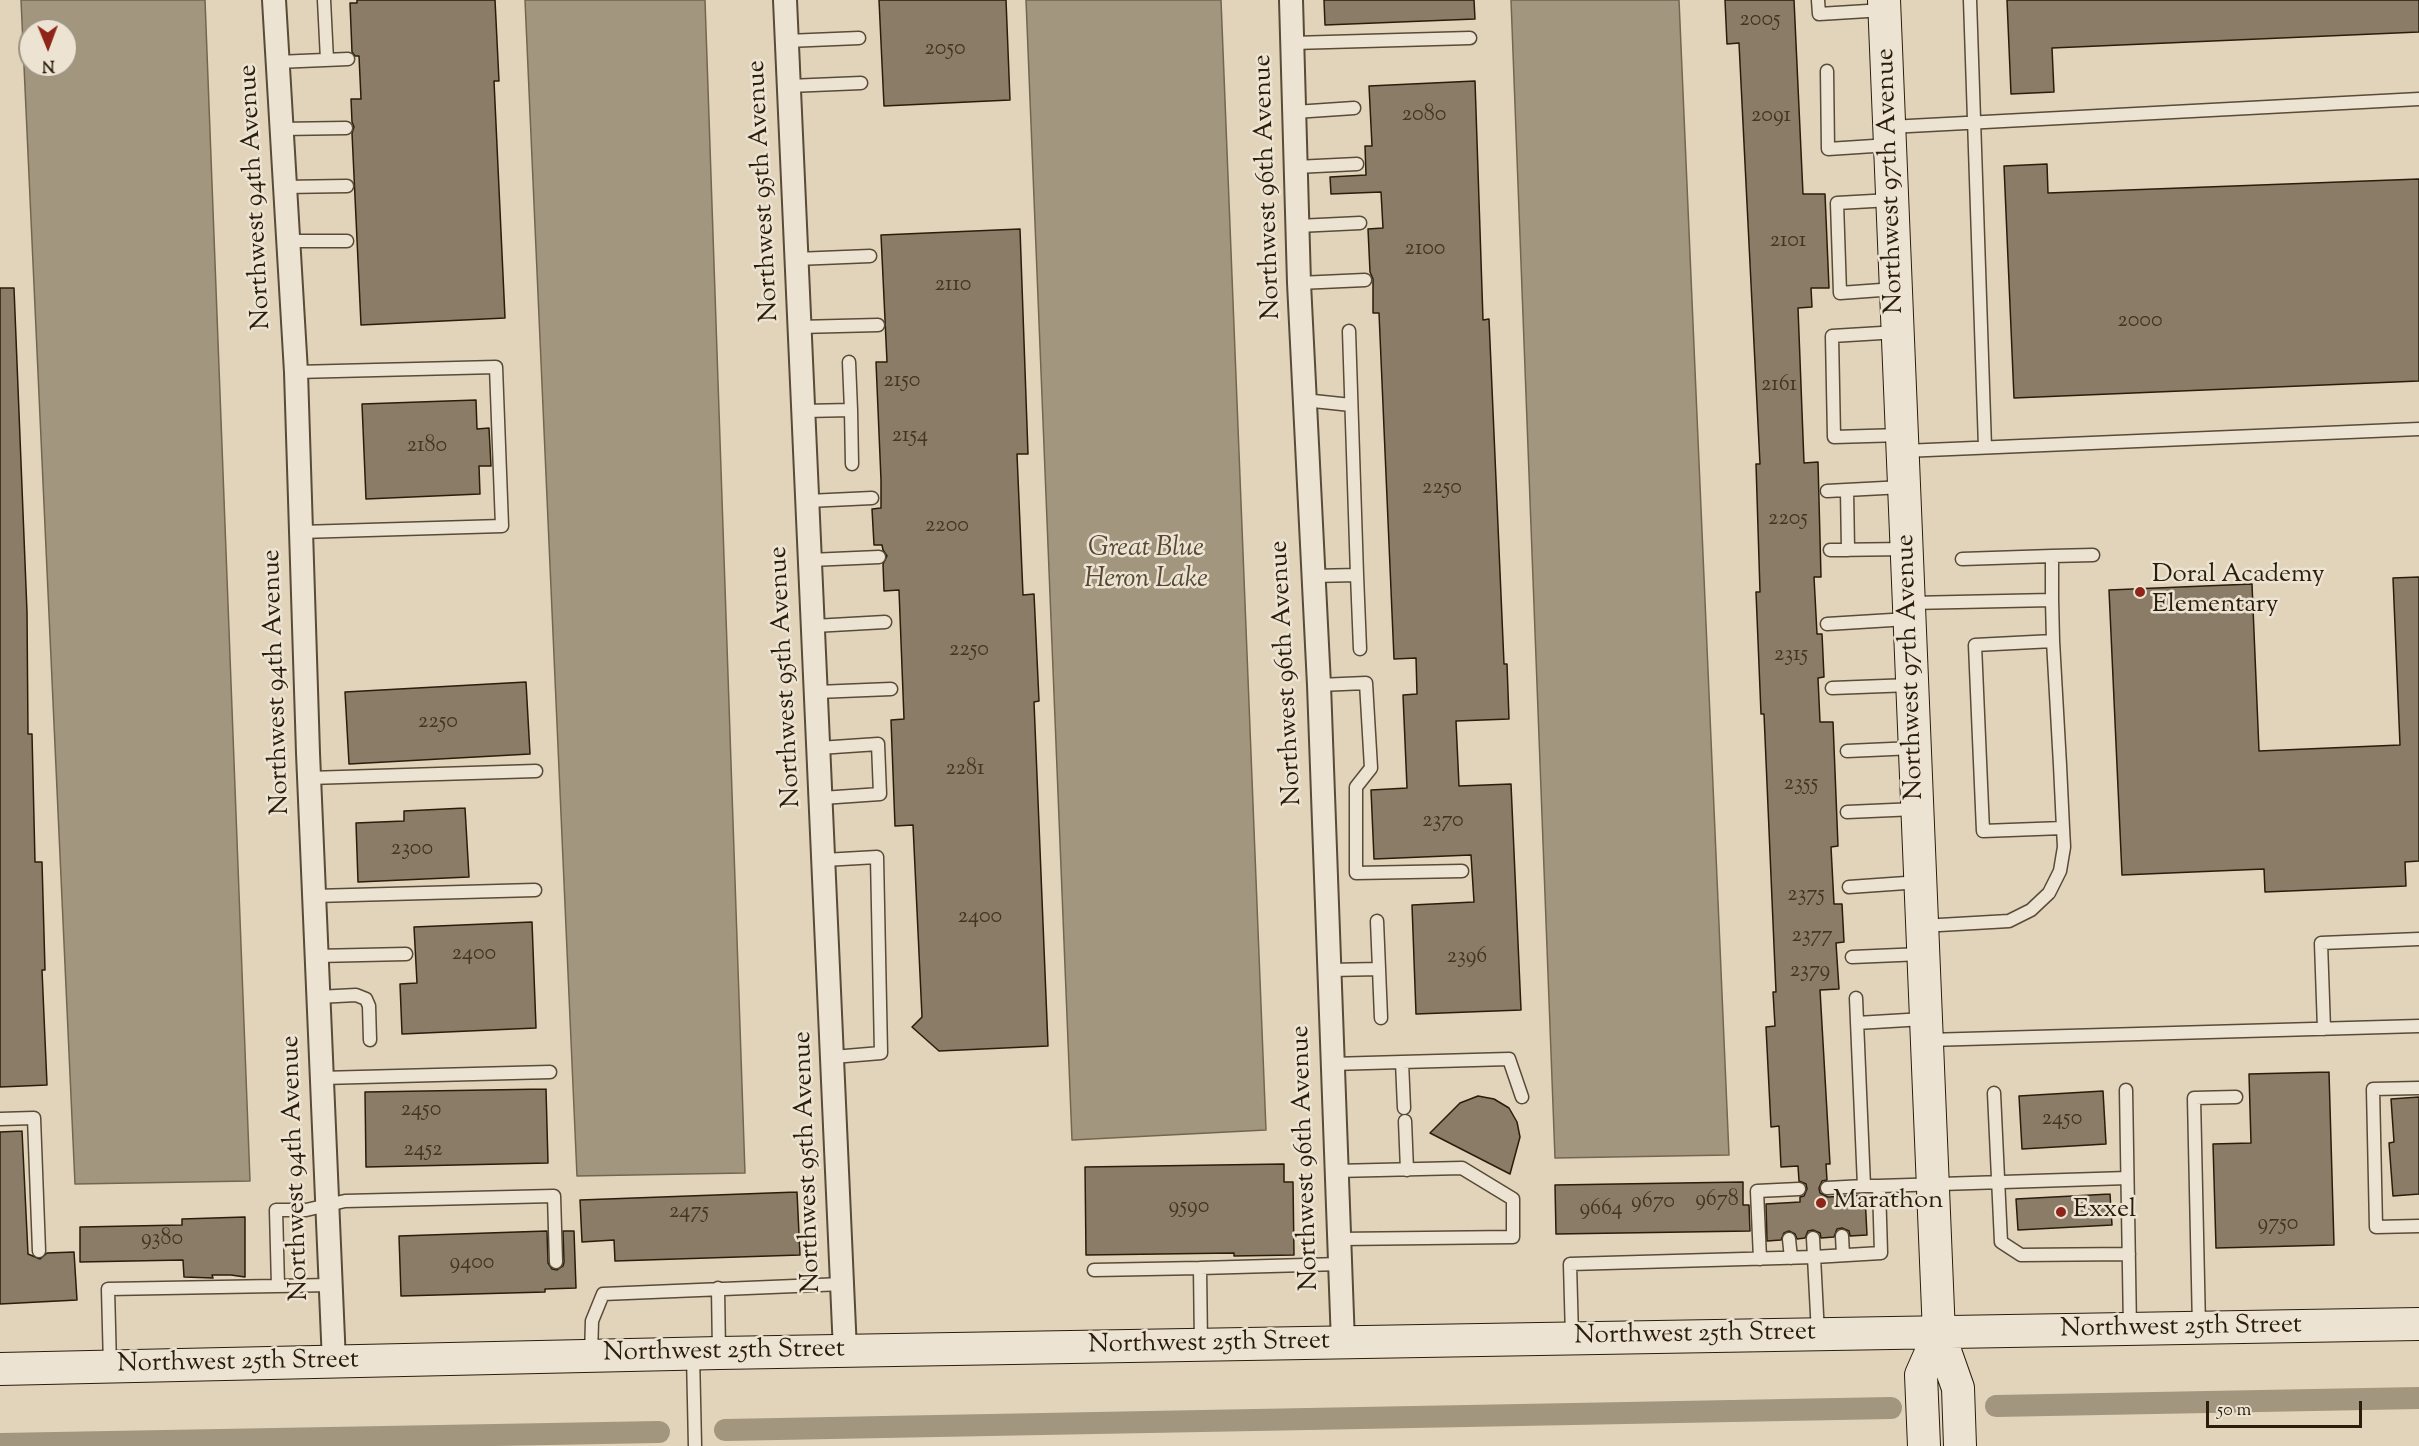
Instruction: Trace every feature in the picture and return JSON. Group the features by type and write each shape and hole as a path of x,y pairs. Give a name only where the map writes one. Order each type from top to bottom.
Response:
{"main road":[{"name":"Northwest 97th Avenue","path":"1885,5 1939,1334 1958,1388 1960,1446"},
{"name":"Northwest 25th Street","path":"0,1369 706,1353 1939,1334 2419,1324"},
{"name":"Northwest 97th Avenue","path":"1924,1446 1921,1375 1939,1334"}],"street":[{"name":"Northwest 94th Avenue","path":"274,0 296,372 309,778 334,1362"},
{"name":"Northwest 95th Avenue","path":"785,0 845,1351"},
{"name":"Northwest 96th Avenue","path":"1291,0 1299,283 1330,970 1343,1343"}],"lane":[{"path":"324,0 327,60"},
{"path":"1818,0 1819,14 1885,5"},
{"path":"1970,0 1985,447"},
{"path":"787,41 859,38"},
{"path":"1293,43 1470,38"},
{"path":"277,62 348,59"},
{"path":"1827,71 1828,149 1889,136 1974,123 2419,99"},
{"path":"789,86 861,83"},
{"path":"1295,112 1354,108"},
{"path":"280,129 346,128"},
{"path":"1296,167 1357,164"},
{"path":"284,187 347,186"},
{"path":"1892,200 1837,203 1840,292 1896,288"},
{"path":"1298,226 1360,223"},
{"path":"287,241 347,241"},
{"path":"796,259 870,256"},
{"path":"1299,283 1365,280"},
{"path":"799,327 878,325"},
{"path":"1349,331 1360,649"},
{"path":"1898,332 1832,336 1834,437 1985,447 2419,429"},
{"path":"849,362 852,464"},
{"path":"296,372 496,367 502,526 301,532"},
{"path":"1304,400 1351,405"},
{"path":"804,411 851,410"},
{"path":"1827,491 1904,487"},
{"path":"1847,490 1848,550"},
{"path":"808,501 872,498"},
{"path":"1830,550 1907,548"},
{"path":"1962,559 2093,555"},
{"path":"1852,957 2009,921 2031,910 2049,893 2060,872 2064,847 2053,641 2052,556"},
{"path":"810,560 879,557"},
{"path":"1312,576 1357,575"},
{"path":"1827,624 1909,611 2052,600"},
{"path":"814,627 885,622"},
{"path":"2053,641 1975,645 1983,831 2063,828"},
{"path":"1318,685 1366,683 1371,768 1356,787 1356,873 1462,871"},
{"path":"1832,688 1913,684"},
{"path":"817,692 891,689"},
{"path":"819,748 878,744 880,794 822,798"},
{"path":"1847,752 1915,748"},
{"path":"309,778 536,771"},
{"path":"1847,812 1918,808"},
{"path":"824,860 877,857 881,1053 833,1057"},
{"path":"1849,886 1921,882"},
{"path":"315,896 535,890"},
{"path":"1377,921 1380,1018"},
{"path":"2324,1029 2321,943 2419,939"},
{"path":"317,956 406,954"},
{"path":"1330,970 1379,969"},
{"path":"318,997 356,995 366,999 369,1006 370,1040"},
{"path":"1856,998 1864,1186"},
{"path":"1857,1023 1927,1029 2324,1029 2419,1026"},
{"path":"1332,1064 1509,1059 1522,1097"},
{"path":"1402,1062 1407,1170"},
{"path":"322,1078 550,1072"},
{"path":"2419,1088 2373,1089 2376,1227 2419,1226"},
{"path":"2126,1090 2130,1330"},
{"path":"1994,1093 2001,1242 2021,1256 2129,1254"},
{"path":"2199,1329 2194,1098 2236,1097"},
{"path":"0,1119 34,1118 39,1251"},
{"path":"1336,1171 1462,1168 1513,1199 1513,1237 1339,1239"},
{"path":"1835,1191 1864,1186 2127,1178"},
{"path":"1572,1338 1570,1264 1791,1258 1881,1253 1879,1186"},
{"path":"1760,1259 1757,1191 1791,1194"},
{"path":"279,1286 276,1210 306,1210 345,1201 554,1196 556,1262"},
{"path":"1842,1236 1843,1256"},
{"path":"1813,1238 1818,1335"},
{"path":"1789,1239 1791,1258"},
{"path":"1094,1270 1340,1264"},
{"path":"1200,1268 1201,1346"},
{"path":"591,1356 592,1321 603,1294 843,1284"},
{"path":"110,1367 108,1289 331,1285"},
{"path":"695,1446 706,1353 718,1288"}],"water":[{"path":"21,0 205,0 250,1181 75,1184 25,78 78,78 78,18 22,18"},
{"path":"525,0 705,0 745,1173 577,1176"},
{"name":"Great Blue Heron Lake","path":"1026,0 1221,0 1266,1130 1072,1140"},
{"path":"1511,0 1679,0 1729,1155 1555,1158"}],"building":[{"path":"357,0 495,0 499,81 494,81 505,318 361,325 351,99 361,99 359,56 355,56 352,52 350,3 357,3"},
{"path":"879,0 1006,0 1010,100 884,106"},
{"path":"1324,0 1474,0 1475,19 1325,25"},
{"path":"1725,0 1794,0 1803,194 1825,194 1829,288 1811,288 1812,307 1798,308 1804,463 1818,462 1821,577 1814,577 1817,634 1822,634 1824,677 1818,678 1820,722 1833,722 1838,846 1831,847 1834,904 1842,904 1844,942 1836,943 1839,989 1820,990 1830,1164 1826,1164 1827,1180 1822,1181 1819,1188 1820,1193 1828,1197 1865,1195 1867,1235 1850,1236 1849,1231 1842,1228 1837,1229 1834,1237 1821,1238 1820,1233 1813,1230 1808,1231 1805,1238 1797,1239 1795,1234 1789,1231 1784,1233 1781,1240 1767,1241 1766,1204 1800,1202 1800,1197 1804,1196 1807,1189 1806,1184 1799,1181 1798,1166 1781,1167 1779,1126 1771,1127 1766,1027 1775,1026 1773,992 1776,992 1764,714 1761,714 1756,592 1760,592 1756,464 1760,464 1739,43 1727,44"},
{"path":"2007,0 2419,0 2419,32 2052,48 2054,92 2011,94"},
{"path":"1475,81 1483,320 1489,319 1504,664 1507,664 1509,719 1456,721 1459,786 1511,784 1521,1010 1416,1014 1412,905 1474,902 1471,855 1374,859 1371,790 1407,788 1403,695 1417,694 1416,658 1394,659 1379,313 1373,313 1373,279 1370,272 1368,229 1383,228 1381,192 1331,194 1330,177 1366,175 1365,146 1372,146 1369,86"},
{"path":"2047,164 2048,193 2419,179 2419,381 2014,398 2004,166"},
{"path":"1020,229 1028,454 1017,454 1023,595 1034,594 1039,701 1034,702 1048,1046 939,1051 912,1027 922,1017 913,825 895,826 891,720 904,719 899,590 884,591 883,564 887,556 882,545 874,545 872,509 881,508 876,362 887,362 881,235"},
{"path":"0,288 14,288 27,612 28,734 32,734 35,862 42,862 45,970 42,970 47,1085 0,1087"},
{"path":"476,400 477,429 489,428 491,466 479,466 480,494 366,499 362,404"},
{"path":"2419,577 2419,861 2405,862 2406,886 2265,892 2264,869 2122,875 2109,590 2252,584 2259,751 2400,745 2393,578"},
{"path":"526,682 530,754 349,764 345,692"},
{"path":"465,808 469,877 358,882 356,823 404,821 404,811"},
{"path":"532,922 536,1028 402,1034 400,984 417,983 414,927"},
{"path":"2329,1072 2334,1245 2216,1248 2213,1144 2251,1143 2249,1074"},
{"path":"546,1089 548,1163 366,1167 365,1092"},
{"path":"2103,1091 2106,1144 2022,1149 2019,1096"},
{"path":"1478,1096 1494,1099 1509,1108 1517,1122 1520,1137 1510,1174 1430,1133 1460,1103"},
{"path":"2419,1097 2419,1194 2393,1196 2389,1143 2394,1142 2391,1099"},
{"path":"22,1131 28,1254 40,1259 47,1253 74,1252 77,1300 0,1304 0,1132"},
{"path":"1284,1164 1284,1182 1293,1182 1294,1255 1234,1256 1234,1253 1086,1255 1085,1167"},
{"path":"1743,1182 1743,1205 1749,1205 1750,1231 1556,1234 1555,1185"},
{"path":"797,1192 800,1255 615,1261 614,1240 582,1242 580,1200"},
{"path":"2110,1194 2112,1225 2018,1230 2016,1199"},
{"path":"245,1217 245,1277 212,1275 213,1278 184,1277 183,1260 80,1262 80,1227 182,1225 182,1219"},
{"path":"547,1231 548,1263 552,1269 557,1270 563,1266 564,1262 563,1231 574,1231 576,1288 545,1289 545,1292 401,1296 399,1236"}],"waterway":[{"path":"1996,1406 2419,1398"},
{"path":"725,1430 1891,1408"},
{"path":"0,1444 659,1432"}],"place":[{"name":"Doral Academy Elementary","path":"2140,592"},
{"name":"Marathon","path":"1821,1203"},
{"name":"Exxel","path":"2061,1212"}]}
